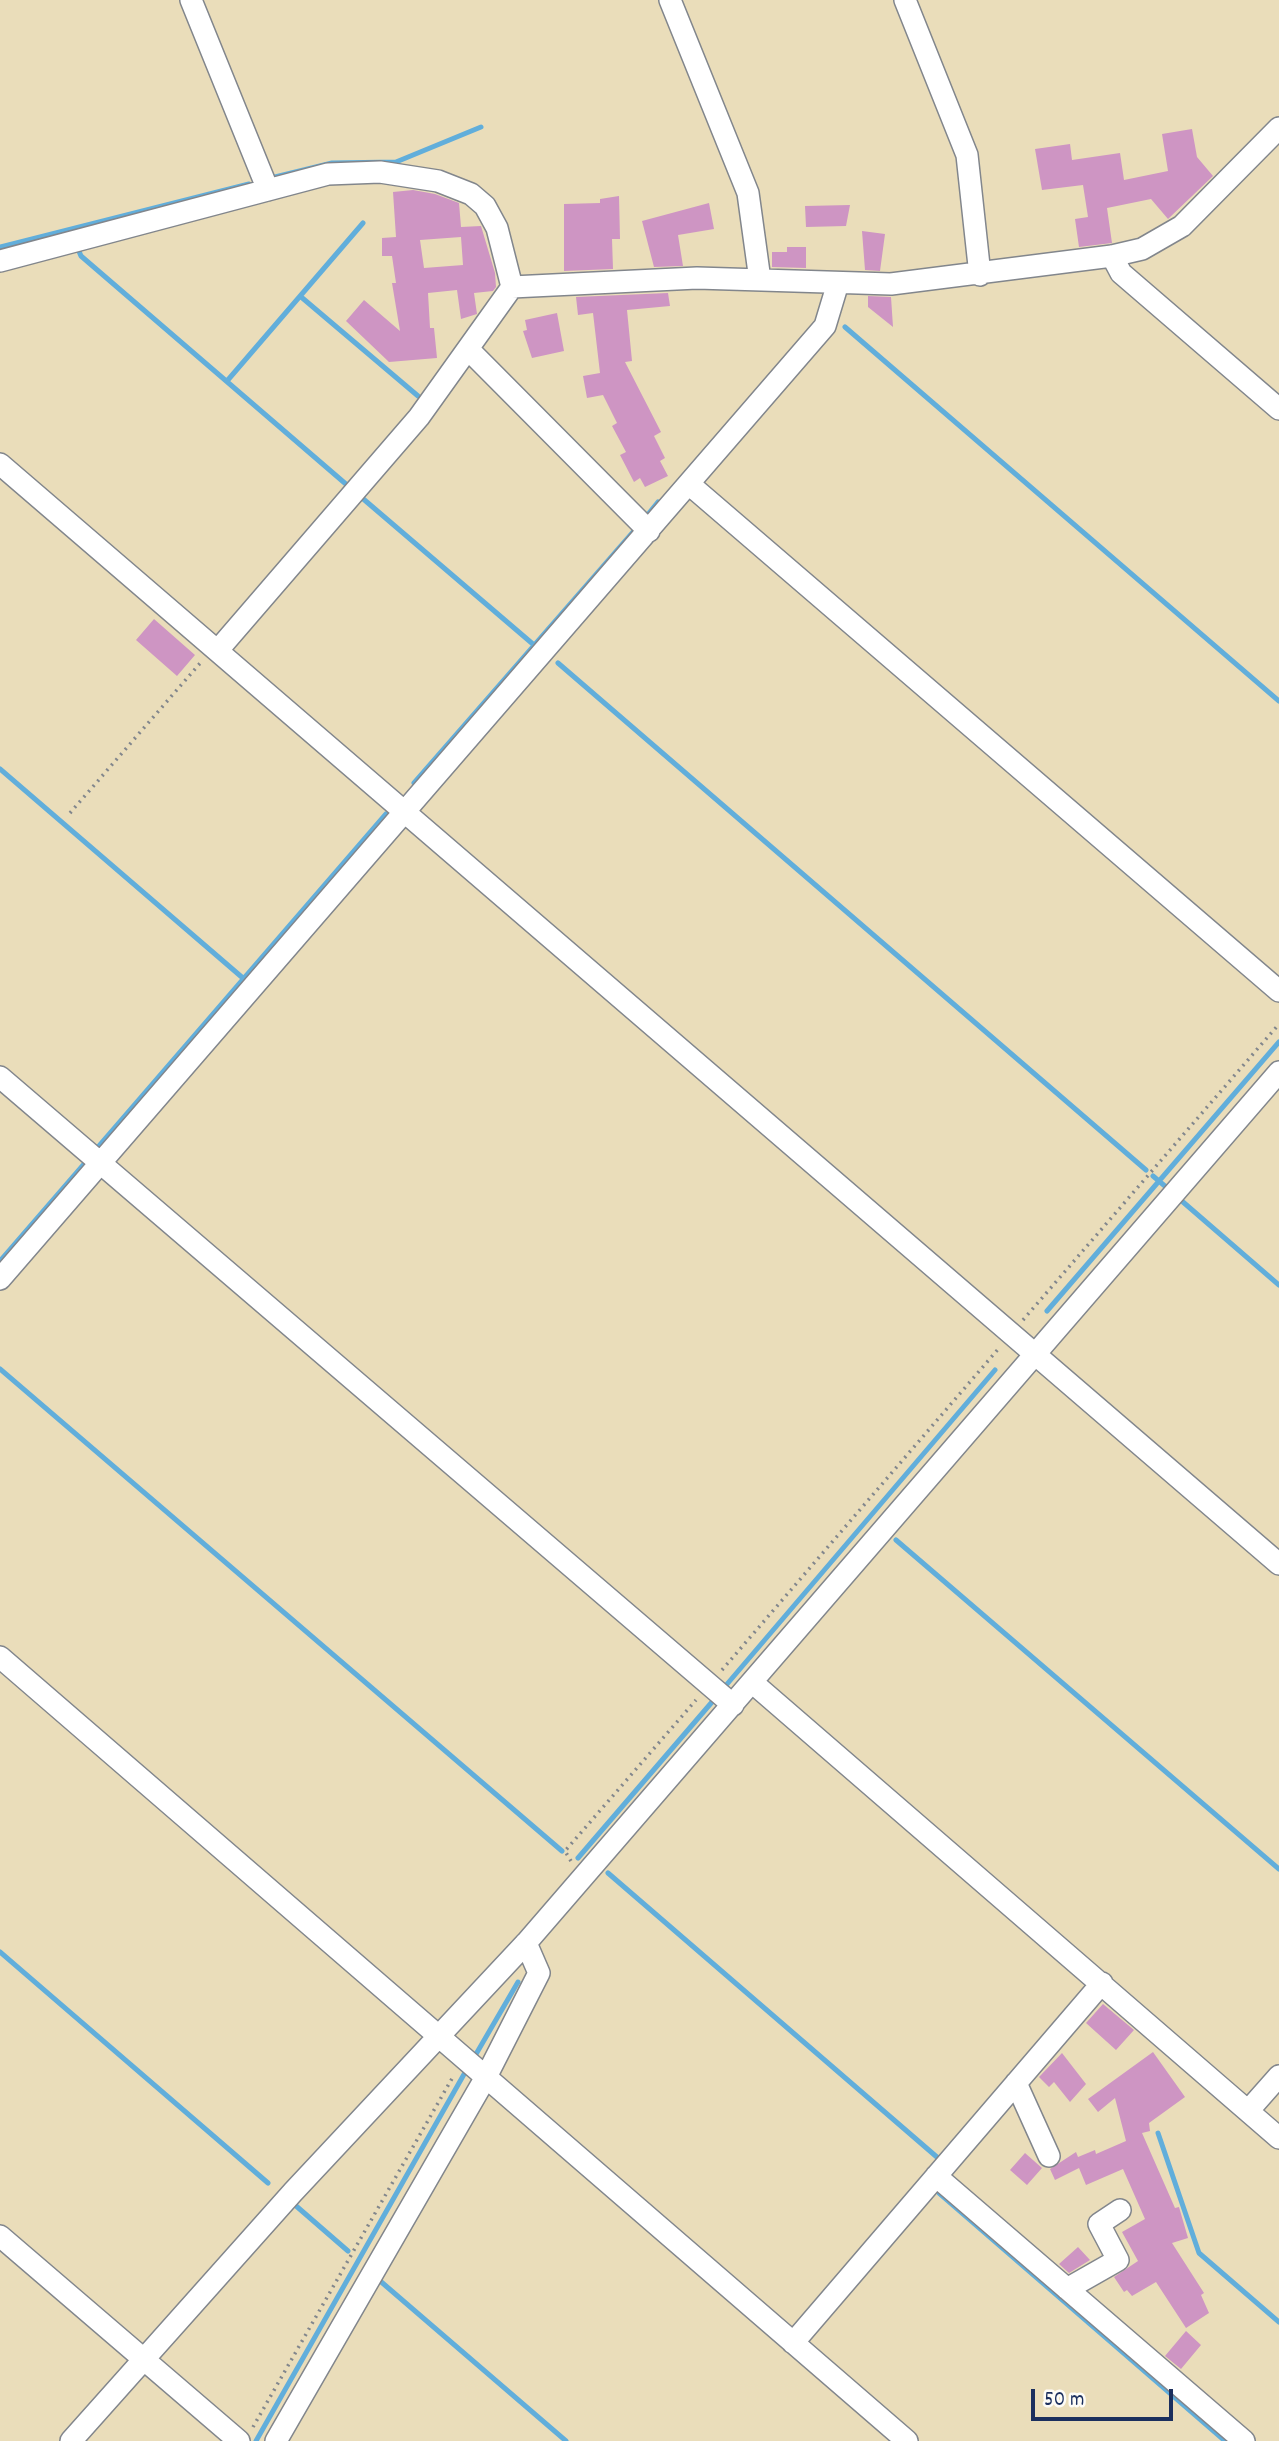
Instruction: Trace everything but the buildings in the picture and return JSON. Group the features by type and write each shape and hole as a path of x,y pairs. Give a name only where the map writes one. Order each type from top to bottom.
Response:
{"street":[{"path":"191,0 268,190"},
{"path":"670,0 748,194 760,280"},
{"path":"905,0 967,155 980,275"},
{"path":"513,287 696,278 891,284 980,275 1112,256 1142,249 1182,226 1279,128"},
{"path":"0,261 328,174 380,172 438,181 471,194 485,206 497,228 513,287"},
{"path":"1112,256 1121,273 1279,409"},
{"path":"0,1279 825,326 838,283"},
{"path":"216,648 419,416 513,287"},
{"path":"468,349 649,531"},
{"path":"0,464 1279,1564"},
{"path":"689,484 1279,991"},
{"path":"71,2441 142,2359 526,1943 1279,1072"},
{"path":"0,1077 733,1705"},
{"path":"0,1657 907,2441"},
{"path":"753,1683 1279,2138"},
{"path":"276,2441 473,2066 539,1973 526,1943"},
{"path":"793,2343 1102,1983"},
{"path":"1248,2111 1279,2076"},
{"path":"1016,2083 1049,2156"},
{"path":"936,2176 1244,2441"},
{"path":"1067,2289 1118,2260 1100,2224 1120,2210"},
{"path":"0,2236 142,2359 246,2435"}],"path":[{"path":"71,813 216,648"},
{"path":"568,1868 572,1858 565,1851 1279,1024"},
{"path":"246,2435 473,2066"}],"waterway":[{"path":"271,178 332,163 396,162 481,127"},
{"path":"0,247 249,184"},
{"path":"227,381 363,223"},
{"path":"78,249 81,256 347,485"},
{"path":"300,296 418,396"},
{"path":"845,327 1279,701"},
{"path":"361,497 534,645"},
{"path":"645,518 658,502"},
{"path":"414,783 634,531"},
{"path":"558,663 1146,1170"},
{"path":"0,769 244,979"},
{"path":"99,1146 386,814"},
{"path":"1047,1311 1279,1042"},
{"path":"0,1261 85,1163"},
{"path":"1153,1176 1166,1187"},
{"path":"1183,1202 1279,1285"},
{"path":"0,1369 562,1851"},
{"path":"722,1690 995,1370"},
{"path":"896,1540 1279,1869"},
{"path":"578,1858 712,1702"},
{"path":"608,1873 938,2158"},
{"path":"0,1952 268,2183"},
{"path":"472,2061 518,1982"},
{"path":"256,2441 467,2069"},
{"path":"1158,2133 1199,2253 1279,2322"},
{"path":"939,2193 1225,2441"},
{"path":"295,2205 348,2251"},
{"path":"379,2280 566,2441"}]}
